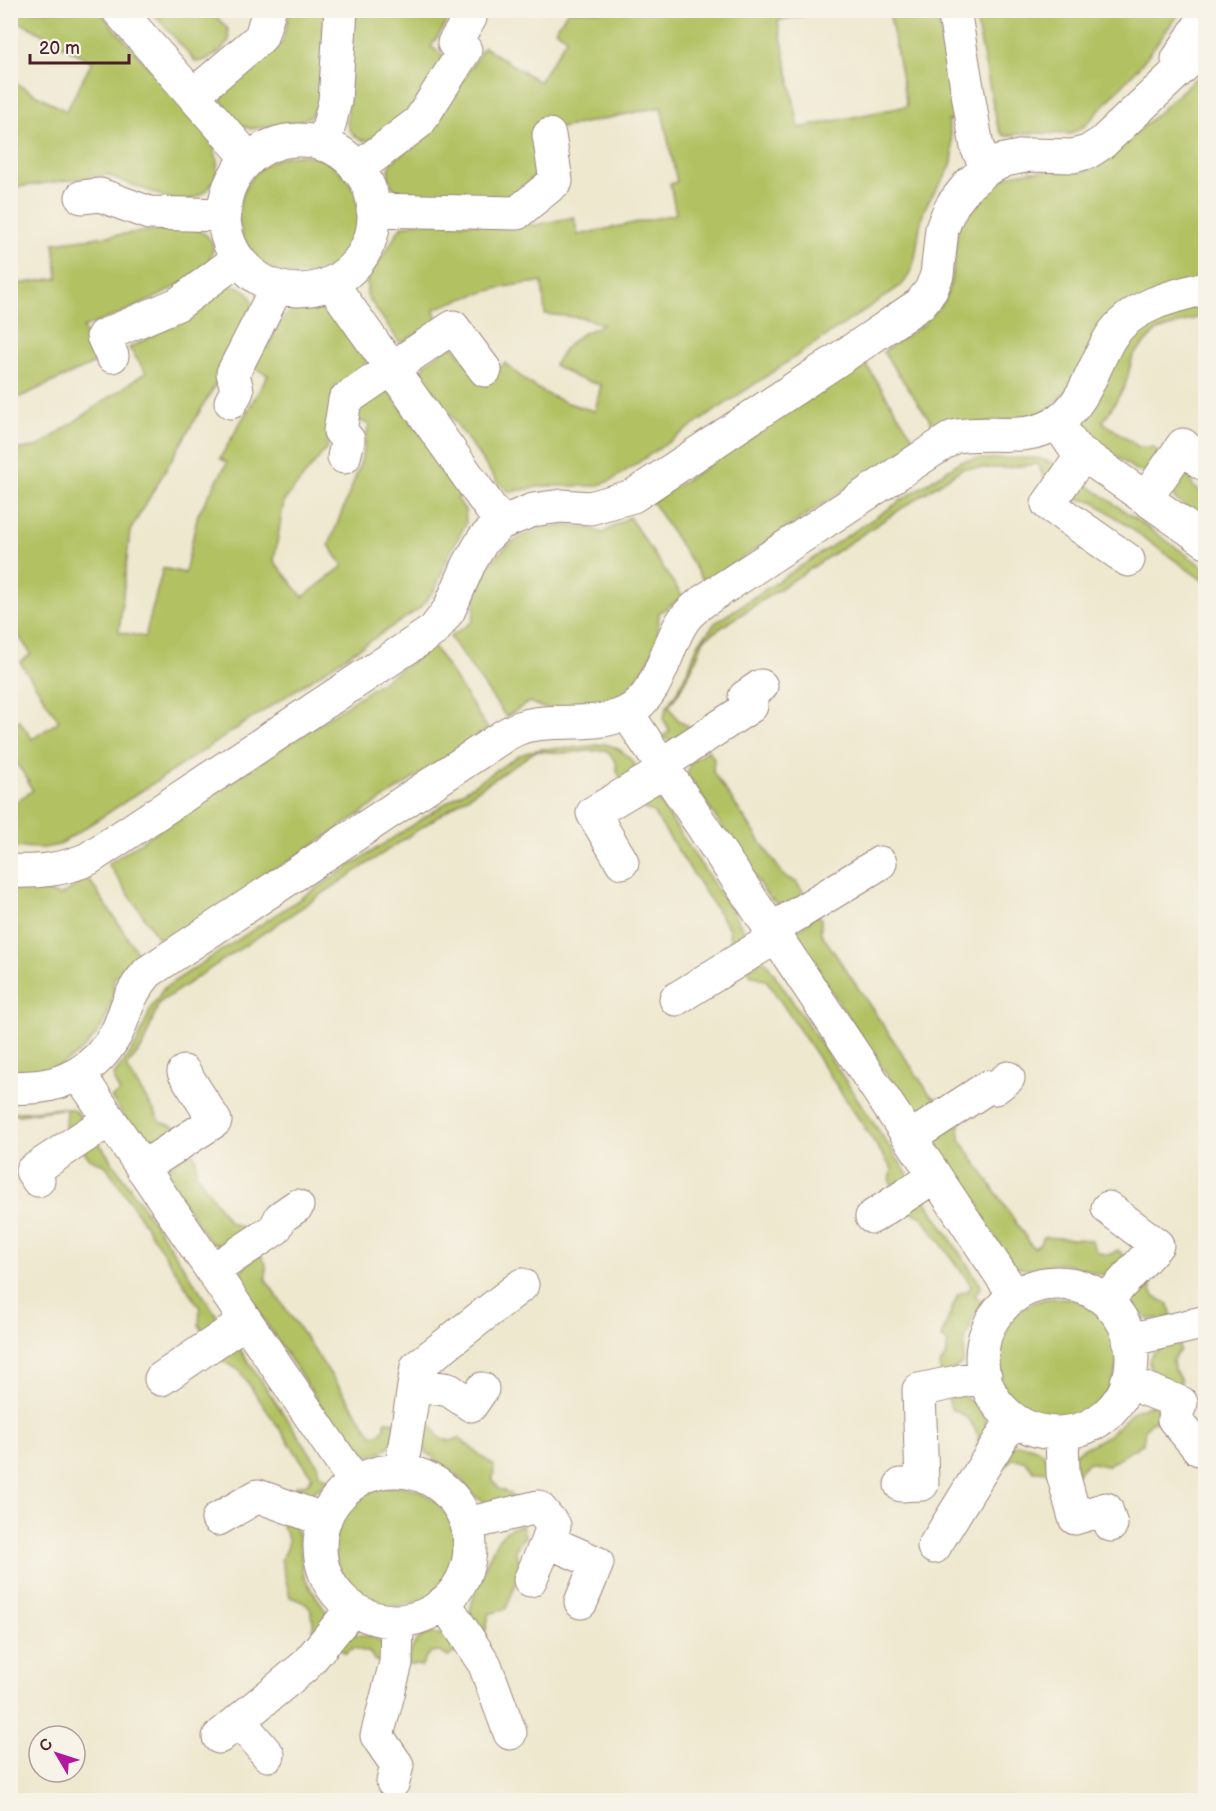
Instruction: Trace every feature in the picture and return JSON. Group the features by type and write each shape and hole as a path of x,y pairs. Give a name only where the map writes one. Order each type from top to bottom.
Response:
{"street":[{"path":"118,10 249,159"},
{"path":"192,95 261,37 269,10"},
{"path":"324,145 335,101 341,10"},
{"path":"954,10 977,147 987,169"},
{"path":"1160,86 1206,15"},
{"path":"357,169 419,122 465,50 454,43 470,18"},
{"path":"10,871 48,871 68,868 88,859 434,630 449,610 469,564 483,540 501,523 533,510 561,506 590,508 633,496 920,304 931,290 937,275 942,229 947,216 953,204 969,184 987,169 1005,160 1029,155 1073,156 1088,152 1102,143 1206,45"},
{"path":"373,210 517,213 556,181 549,135"},
{"path":"299,140 324,145 352,162 364,178 372,196 372,235 364,253 352,269 332,284 299,290 277,287 261,280 238,259 227,235 224,215 226,196 234,178 249,159 262,150 280,143 299,140"},
{"path":"82,197 100,195 149,213 224,215"},
{"path":"112,356 103,336 178,304 238,259"},
{"path":"332,284 501,523"},
{"path":"231,402 237,391 233,373 277,287"},
{"path":"10,1087 53,1085 78,1074 99,1057 116,1034 131,995 148,972 505,735 521,727 598,721 627,713 645,697 654,684 662,671 682,622 702,602 953,437 973,434 1026,434 1057,422 1084,393 1110,338 1120,326 1151,305 1206,288"},
{"path":"344,457 348,440 340,430 345,400 453,327 485,370"},
{"path":"1057,422 1074,447 1206,541"},
{"path":"1146,498 1192,447"},
{"path":"1083,454 1041,508 1128,560"},
{"path":"622,862 593,813 752,706 745,697 761,686"},
{"path":"627,713 1015,1296"},
{"path":"676,999 880,863"},
{"path":"142,1167 215,1121 184,1072"},
{"path":"78,1074 355,1482"},
{"path":"909,1138 988,1087 995,1088 1008,1078"},
{"path":"38,1180 32,1171 110,1120"},
{"path":"872,1217 935,1176"},
{"path":"212,1271 275,1229 281,1217 297,1206"},
{"path":"1106,1301 1157,1245 1108,1208"},
{"path":"1052,1283 1071,1284 1089,1290 1106,1301 1119,1316 1128,1333 1132,1352 1131,1372 1125,1391 1114,1407 1099,1420 1082,1429 1062,1433 1043,1432 1013,1419 995,1400 982,1364 983,1344 989,1325 1000,1309 1015,1296 1032,1287 1052,1283"},
{"path":"400,1472 417,1367 522,1285"},
{"path":"161,1379 246,1322"},
{"path":"1129,1340 1202,1323"},
{"path":"901,1485 922,1484 919,1390 985,1376"},
{"path":"1127,1382 1180,1402 1174,1419 1199,1449 1206,1444"},
{"path":"415,1384 449,1390 471,1405 482,1389"},
{"path":"934,1548 1013,1419"},
{"path":"1062,1433 1063,1474 1075,1518 1106,1509 1111,1525"},
{"path":"400,1472 430,1479 446,1491 459,1506 470,1544 468,1563 461,1581 444,1602 416,1618 397,1621 378,1619 343,1601 331,1585 323,1567 320,1548 322,1529 329,1510 340,1495 355,1482 373,1474 400,1472"},
{"path":"218,1519 258,1496 325,1521"},
{"path":"466,1524 538,1507 554,1526 560,1552"},
{"path":"530,1580 560,1552"},
{"path":"560,1552 597,1563 581,1602"},
{"path":"444,1602 485,1665 510,1733"},
{"path":"268,1755 249,1718 305,1666 353,1608"},
{"path":"393,1782 397,1765 377,1736 396,1663 397,1621"}],"green space":[{"path":"996,10 1019,12 1033,17 1037,10 1181,11 1139,67 1086,125 1071,134 1028,133 1005,136 997,124 976,19 982,14"},
{"path":"11,11 99,11 207,133 213,145 217,168 210,186 192,199 178,202 107,175 11,188 10,80 66,111 92,62 11,17"},
{"path":"151,11 211,11 228,29 229,40 215,55 196,62"},
{"path":"290,11 325,11 320,103 311,116 299,122 251,129 241,125 227,111 222,102 221,92 246,64 252,67 282,43"},
{"path":"353,11 454,11 431,47 445,56 417,102 392,129 379,137 367,140 354,135 347,123"},
{"path":"568,11 822,11 778,21 799,128 907,106 889,11 937,11 957,119 948,121 953,157 947,174 932,195 922,216 913,266 902,285 612,480 596,486 544,486 510,492 498,483 421,373 426,363 452,345 483,383 505,363 546,394 595,411 601,385 577,378 554,365 565,348 580,335 603,324 583,318 545,314 542,282 528,283 487,291 434,309 438,323 400,343 367,296 367,278 401,227 417,222 536,225 574,217 578,235 676,214 670,184 677,182 661,107 537,133 543,167 516,196 409,198 398,193 391,185 389,169 391,163 433,128 484,47 539,82 567,38 555,30"},
{"path":"1205,70 1205,273 1073,385 1049,409 1036,416 936,429 883,352 924,324 945,300 951,282 959,221 987,188 1011,175 1031,171 1083,172 1102,164"},
{"path":"299,155 322,159 342,172 355,192 359,215 355,238 342,258 322,271 299,275 276,271 256,258 243,238 239,215 243,192 256,172 276,159"},
{"path":"179,227 201,232 211,241 212,254 202,268 163,294 83,328 97,362 11,401 11,285 58,278 54,243"},
{"path":"225,285 241,288 249,295 253,307 252,322 130,531 119,632 145,637 163,568 185,573 198,514 227,463 220,458 268,375 247,364 257,343 268,348 281,321 297,309 315,306 331,307 368,359 359,373 334,388 327,448 284,501 274,561 303,597 343,566 329,545 360,465 369,424 356,420 358,405 387,390 465,492 457,498 465,510 466,523 435,589 419,609 59,845 44,848 11,847 11,805 33,790 11,756 10,726 19,720 32,739 59,721 20,662 31,654 11,624 11,451 39,446 146,372 129,348 171,326"},
{"path":"1205,302 1205,315 1155,332 1133,356 1125,386 1103,422 1139,447 1152,447 1163,455 1144,472 1137,471 1090,438 1084,427 1085,419 1098,389 1116,358 1138,332 1151,321 1165,314"},
{"path":"865,363 916,442 705,583 652,502"},
{"path":"1037,458 1059,465 1045,479 1037,464 1004,468 963,468 704,639 689,674 669,706 678,720 693,729 671,742 662,737 670,731 663,719 667,706 689,668 698,644 716,622 961,461"},
{"path":"1181,468 1187,472 1193,486 1205,495 1205,521 1175,499 1169,491"},
{"path":"1082,481 1205,568 1205,582 1093,501 1076,499 1070,495"},
{"path":"629,517 683,597 659,613 657,641 648,663 633,683 614,698 591,707 543,708 529,702 506,717 450,637 473,621 478,590 485,572 508,546 537,530 570,526 603,533"},
{"path":"434,647 488,729 163,945 108,864"},
{"path":"605,744 625,754 639,771 623,782 617,772 616,762 606,750 563,753 536,751 159,1003 142,1048 126,1067 161,1122 178,1128 153,1147 145,1144 111,1098 120,1092 114,1081 114,1075 136,1045 152,1006 164,988 518,756 537,750"},
{"path":"708,750 714,758 713,772 784,876 796,882 806,896 781,905 771,900 766,894 687,774 690,763"},
{"path":"653,792 750,939 735,951 730,944 729,929 653,812 639,807 635,800"},
{"path":"88,878 142,959 114,978 113,999 107,1016 95,1036 79,1053 48,1070 11,1072 10,889 36,889 60,896"},
{"path":"818,914 821,919 821,933 931,1096 946,1103 919,1116 908,1107 797,939 796,932"},
{"path":"765,960 909,1176 894,1188 890,1181 892,1169 767,981 750,974 746,969"},
{"path":"64,1108 19,1115 11,1114 11,1112"},
{"path":"66,1108 72,1109 83,1118 71,1134 65,1127"},
{"path":"959,1124 960,1139 1033,1248 1039,1245 1044,1237 1091,1240 1097,1252 1109,1255 1118,1250 1128,1260 1108,1276 1060,1264 1030,1269 1013,1265 934,1145 934,1139"},
{"path":"98,1141 222,1323 206,1335 199,1325 200,1308 106,1166 89,1158 82,1149"},
{"path":"190,1149 196,1158 196,1173 229,1222 243,1228 248,1235 226,1247 210,1242 167,1178 168,1169"},
{"path":"923,1197 978,1281 980,1287 975,1296 983,1302 973,1317 965,1340 963,1364 942,1377 939,1366 946,1356 948,1343 941,1337 958,1294 968,1291 971,1285 922,1217 907,1210"},
{"path":"260,1254 266,1264 266,1280 372,1435 379,1434 385,1428 385,1421 399,1422 387,1449 367,1456 353,1453 239,1283 242,1270"},
{"path":"1143,1275 1150,1281 1154,1296 1169,1304 1172,1318 1148,1319 1136,1309 1131,1296"},
{"path":"1057,1298 1080,1302 1100,1315 1113,1335 1117,1358 1113,1381 1100,1401 1080,1414 1057,1418 1034,1414 1014,1401 1001,1381 997,1358 1001,1335 1014,1315 1034,1302"},
{"path":"1178,1341 1180,1350 1173,1359 1174,1370 1181,1380 1177,1388 1154,1373 1149,1362 1156,1350"},
{"path":"237,1345 318,1465 319,1474 328,1479 313,1492 294,1493 296,1486 307,1484 312,1476 239,1370 223,1361 218,1354"},
{"path":"964,1396 981,1411 988,1427 989,1433 978,1445 971,1422 951,1409 948,1397"},
{"path":"1150,1405 1158,1405 1162,1421 1152,1421 1145,1429 1143,1444 1106,1466 1088,1462 1077,1474 1074,1454 1109,1435 1134,1411"},
{"path":"424,1423 431,1424 438,1437 450,1441 459,1438 494,1466 493,1480 499,1489 512,1494 514,1501 485,1503 475,1496 459,1477 426,1452 422,1445"},
{"path":"1016,1445 1030,1446 1044,1454 1051,1472 1034,1471 1024,1460 1012,1459 1006,1466 1000,1462"},
{"path":"395,1486 418,1490 438,1503 451,1523 455,1546 451,1569 438,1589 418,1602 395,1606 372,1602 352,1589 339,1569 335,1546 339,1523 352,1503 372,1490"},
{"path":"285,1519 296,1530 305,1578 327,1614 321,1635 313,1629 309,1607 290,1597 281,1559 288,1543 287,1535 282,1527"},
{"path":"522,1525 525,1536 515,1550 522,1568 506,1609 489,1614 485,1633 478,1637 470,1615 482,1574 501,1536 510,1529"},
{"path":"355,1634 373,1637 383,1643 387,1663 375,1661 370,1653 354,1648 345,1653 336,1646 347,1636"},
{"path":"427,1634 447,1636 460,1649 448,1657 440,1652 431,1652 425,1658 422,1666 407,1664 415,1643"}]}
